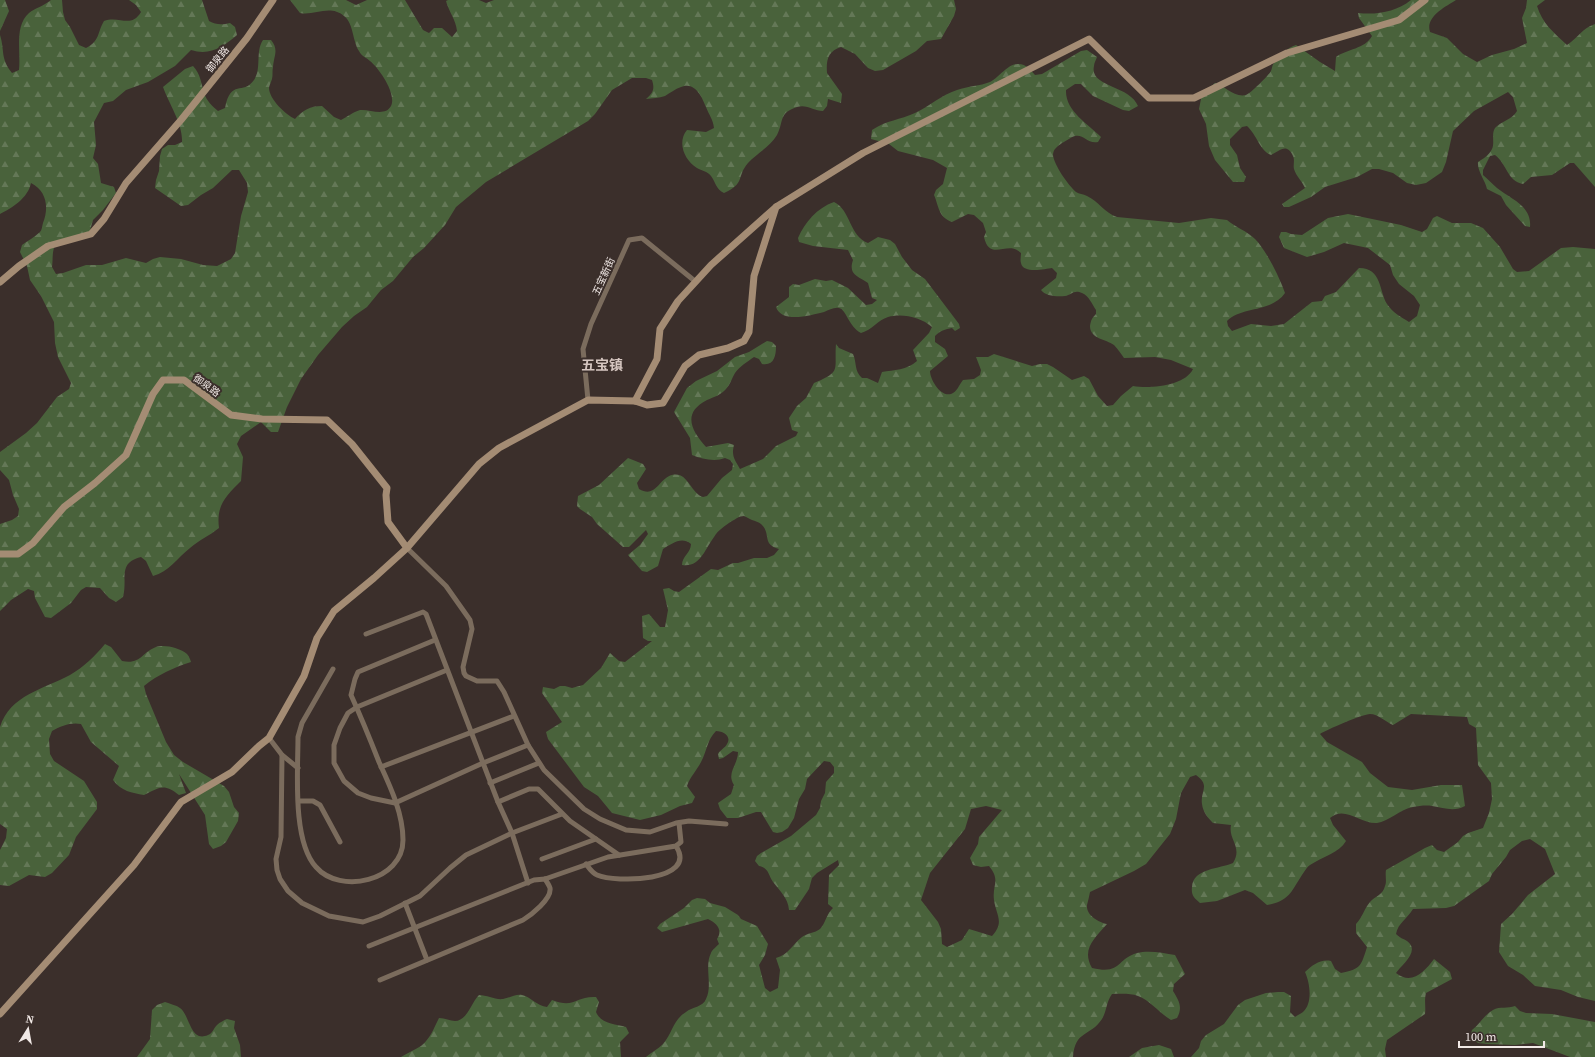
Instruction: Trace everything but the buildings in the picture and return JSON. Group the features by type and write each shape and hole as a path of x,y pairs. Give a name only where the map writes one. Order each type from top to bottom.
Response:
{"street":[{"name":"御泉路","path":"0,282 18,266 48,246 91,234 104,220 126,183 181,120 247,38 273,0"},
{"path":"635,401 657,359 660,330 678,301 711,265 776,207 863,153 1089,39 1149,98 1194,98 1287,53 1399,20 1425,0"},
{"path":"0,1014 134,864 181,802 232,772 269,738 304,676 317,638 334,611 407,548 484,460 499,448 588,400 635,401 647,405 663,403 685,366 699,355 728,348 744,342 749,332 754,276 776,207"},
{"name":"五宝新街","path":"588,400 583,349 591,324 630,240 642,238 696,282"},
{"name":"御泉路","path":"0,554 18,554 33,543 64,507 95,483 126,455 153,394 163,380 184,380 231,415 262,419 327,420 352,444 387,488 388,522 407,548"},
{"path":"407,548 446,586 470,620 472,630 463,667 466,676 477,681 497,681 528,745 539,763 544,770 584,809 600,819 626,830 650,832 688,821 726,824"},
{"path":"366,634 423,612 426,614 490,783 512,832 528,883"},
{"path":"333,669 302,723 298,737 299,828 308,854 316,867 335,880 364,881 382,874 396,861 401,851 403,841 395,803 351,695 354,678 358,672 435,640"},
{"path":"447,670 357,707 348,713 340,728 334,745 334,763 344,781 358,793 371,798 395,803 483,763 528,745"},
{"path":"381,767 514,716"},
{"path":"269,738 282,755 298,768"},
{"path":"282,755 281,837 276,859 280,879 288,891 302,903 329,916 363,922 380,916 420,896 466,855 512,832 562,814"},
{"path":"490,783 539,763"},
{"path":"498,802 529,789 538,789 570,821 619,855"},
{"path":"299,801 312,801 320,805 340,842"},
{"path":"369,946 534,880 545,879 608,857 676,846 681,842 679,823"},
{"path":"542,859 596,839"},
{"path":"586,864 589,869 597,875 636,879 658,876 673,870 678,866 681,853 676,846"},
{"path":"380,980 523,920 534,912 550,894 550,888 545,879"},
{"path":"405,903 427,960"}],"green space":[{"path":"0,0 5,0 9,11 0,31"},
{"path":"51,0 62,0 65,20 79,45 86,48 96,40 104,21 115,19 129,21 137,17 141,12 136,5 129,0 202,0 209,21 219,24 230,23 235,27 237,35 221,47 210,51 198,52 191,50 175,66 148,82 126,90 113,101 104,103 94,122 96,145 93,158 98,164 101,183 114,187 116,193 93,220 89,234 60,242 54,248 52,267 56,274 86,265 102,265 126,258 146,263 160,257 181,259 203,265 217,266 231,259 235,253 241,216 248,192 247,183 239,170 232,170 213,188 188,205 181,206 155,188 162,149 168,145 175,145 182,142 182,135 178,121 163,87 185,69 193,66 196,69 206,98 218,111 225,108 231,93 234,90 250,85 254,80 258,70 259,50 263,40 271,40 275,47 275,53 272,78 269,87 270,92 275,102 291,117 295,119 307,109 322,106 334,117 341,120 360,110 381,112 385,111 391,106 392,95 386,82 374,64 360,53 350,23 347,19 339,13 333,11 300,13 290,0 346,0 356,5 367,0 405,0 423,30 429,33 434,28 442,28 452,37 457,31 446,1 448,0 479,0 486,3 494,0 954,0 956,9 954,16 941,39 927,41 916,51 883,70 875,71 868,68 855,54 841,47 833,51 828,60 827,73 842,94 841,103 828,99 827,106 823,111 801,106 787,112 782,118 779,130 774,139 748,163 742,172 738,183 724,193 718,188 709,174 692,165 685,156 683,150 682,145 684,135 687,130 706,132 714,128 711,117 702,99 694,88 690,86 681,87 665,96 646,99 652,93 652,80 646,78 632,78 612,90 595,114 588,121 486,182 456,207 445,225 424,248 413,257 393,281 381,290 367,307 342,327 318,355 301,379 287,407 278,432 271,432 261,422 241,436 237,444 243,457 241,481 223,502 219,513 219,528 193,545 168,568 159,574 153,576 146,561 141,557 129,563 125,572 123,597 116,602 109,598 100,588 86,587 81,590 71,603 51,618 45,617 35,598 34,591 28,589 11,600 0,611 0,524 12,520 18,516 19,509 9,480 0,470 0,452 37,423 57,397 69,389 71,383 58,357 55,343 54,322 41,296 30,280 27,266 20,252 22,245 36,236 41,230 46,212 43,195 36,186 31,183 23,198 14,206 0,214 0,35 4,59 12,73 19,70 19,40 21,25 24,18 31,11"},
{"path":"1411,0 1456,0 1433,17 1429,27 1430,32 1447,38 1463,54 1477,62 1492,55 1514,49 1527,43 1522,18 1527,0 1545,0 1537,6 1539,12 1549,27 1567,45 1586,28 1595,24 1595,187 1574,163 1570,163 1552,175 1531,177 1523,184 1510,176 1495,155 1490,156 1483,170 1483,175 1497,188 1524,208 1530,220 1530,227 1525,226 1506,205 1501,196 1487,189 1479,169 1478,162 1488,155 1492,149 1493,133 1495,128 1517,111 1513,97 1508,92 1474,111 1453,131 1446,162 1442,172 1426,183 1416,185 1407,183 1393,173 1379,169 1372,169 1357,177 1325,187 1311,197 1289,207 1284,207 1282,204 1305,188 1295,172 1293,156 1286,148 1271,155 1267,153 1247,126 1242,127 1230,139 1230,145 1237,155 1240,168 1246,177 1244,182 1233,182 1215,160 1209,146 1206,124 1199,109 1202,94 1215,83 1237,95 1248,94 1267,76 1271,71 1273,64 1281,55 1289,48 1296,45 1335,71 1336,57 1365,44 1372,36 1359,18 1358,13 1372,14 1386,12 1393,10"},
{"path":"1087,50 1097,57 1094,65 1094,73 1098,78 1127,94 1134,99 1138,106 1129,111 1123,110 1093,96 1081,84 1075,84 1066,90 1069,104 1073,111 1101,137 1098,142 1091,142 1081,136 1075,136 1059,145 1055,149 1053,155 1059,169 1065,180 1076,192 1091,198 1109,213 1117,217 1179,223 1211,218 1227,220 1255,239 1264,250 1272,264 1285,293 1272,304 1233,316 1227,321 1228,326 1232,331 1251,324 1271,326 1284,324 1312,302 1322,301 1325,296 1336,292 1359,268 1366,269 1376,276 1384,299 1394,312 1409,322 1417,316 1420,305 1414,296 1399,284 1393,275 1390,265 1368,248 1344,243 1324,252 1307,257 1284,248 1279,237 1281,232 1302,235 1328,218 1348,214 1401,225 1422,232 1427,229 1433,218 1437,216 1452,223 1471,223 1483,228 1500,247 1513,269 1517,272 1529,271 1561,248 1573,247 1595,249 1595,1001 1578,997 1561,990 1535,986 1523,975 1508,966 1499,952 1501,924 1512,914 1528,895 1555,874 1545,849 1530,839 1522,841 1510,850 1492,874 1489,881 1454,906 1446,908 1413,909 1397,930 1396,934 1400,938 1407,941 1411,945 1412,949 1409,958 1396,973 1402,977 1413,977 1427,968 1434,959 1450,972 1452,979 1426,993 1425,1014 1387,1040 1385,1049 1386,1057 1191,1057 1199,1048 1201,1041 1206,1035 1224,1024 1238,1005 1245,1000 1266,993 1284,992 1291,996 1290,1012 1295,1017 1302,1013 1308,1004 1310,993 1305,972 1308,969 1320,962 1331,961 1335,969 1341,973 1353,970 1361,963 1367,947 1356,933 1356,924 1370,902 1384,889 1386,883 1386,870 1432,845 1437,850 1444,852 1458,842 1463,836 1483,828 1489,813 1492,799 1491,783 1478,765 1476,728 1469,724 1467,717 1411,714 1393,725 1373,714 1370,714 1353,719 1320,734 1327,742 1362,762 1370,773 1388,787 1412,790 1441,785 1462,785 1465,806 1457,809 1430,806 1413,807 1403,810 1377,823 1371,823 1341,813 1330,818 1333,825 1346,841 1335,852 1308,867 1290,893 1281,901 1267,905 1253,893 1245,890 1217,901 1200,903 1195,898 1192,890 1197,876 1208,870 1233,863 1236,857 1236,848 1231,835 1231,825 1213,823 1205,812 1202,799 1204,785 1196,775 1190,777 1181,793 1176,819 1170,834 1146,864 1090,892 1087,905 1088,912 1096,920 1107,924 1094,939 1089,949 1088,955 1092,968 1102,970 1114,968 1130,956 1142,952 1156,952 1175,955 1185,974 1174,984 1173,991 1180,1007 1177,1018 1171,1020 1147,1000 1138,996 1128,994 1112,994 1102,1019 1093,1029 1080,1038 1074,1048 1073,1057 646,1057 663,1044 678,1019 688,1010 705,1002 708,994 708,964 712,951 719,944 717,939 719,936 718,927 708,919 662,932 657,928 660,924 684,908 692,900 697,898 705,899 710,903 725,907 738,915 741,919 757,926 768,944 765,955 759,965 765,988 770,992 778,988 780,970 776,958 787,952 802,937 822,927 833,908 828,904 829,875 839,865 838,860 817,873 812,878 809,889 795,910 789,910 785,898 773,882 767,870 759,866 755,861 757,856 791,836 816,815 825,793 826,782 834,773 834,767 830,762 824,761 807,779 805,789 799,799 794,818 788,828 777,833 773,832 761,812 756,812 738,818 727,818 720,809 718,803 731,794 734,785 731,777 738,757 738,752 733,751 719,759 718,754 726,745 728,736 719,731 716,731 713,734 701,762 687,786 695,797 692,803 680,806 661,815 640,820 612,813 598,796 584,787 548,739 546,732 562,722 542,693 543,687 554,689 560,686 572,688 583,685 601,668 610,653 619,661 625,662 652,641 648,641 643,638 642,616 649,614 660,627 665,627 668,610 663,589 669,588 679,592 711,569 718,570 733,563 754,558 767,558 774,555 779,549 768,542 766,531 761,524 742,516 720,530 698,561 693,564 682,565 683,559 690,550 691,544 680,541 663,549 658,566 647,572 642,571 628,555 640,545 648,534 646,530 629,547 623,547 597,524 592,517 577,506 578,496 599,485 628,458 643,464 646,469 637,483 639,489 645,491 653,490 668,477 677,475 686,479 695,492 699,495 703,497 707,496 722,478 732,470 733,464 730,460 725,458 708,460 692,455 690,438 674,412 687,388 696,381 717,371 735,357 749,352 767,341 772,342 776,346 775,357 772,362 762,364 759,359 754,357 737,371 729,386 724,391 699,405 694,410 692,416 693,428 706,447 728,443 734,445 733,455 740,469 763,459 776,446 796,436 798,432 792,430 789,418 797,406 806,398 814,383 833,373 836,365 836,344 839,348 853,354 857,370 862,378 867,378 878,383 882,372 905,368 917,361 913,350 929,333 932,327 917,318 899,315 888,317 861,333 853,327 844,311 839,308 833,308 812,315 790,317 779,312 776,307 789,297 789,287 793,284 799,285 815,279 826,281 832,280 848,288 866,305 872,304 877,300 872,298 868,283 853,272 853,260 848,250 813,246 799,242 798,238 801,232 812,216 822,208 834,202 844,211 853,229 862,240 868,243 878,237 890,240 895,244 902,257 912,270 925,279 959,324 960,328 955,331 952,328 947,329 935,336 935,342 945,349 948,356 930,371 930,374 936,387 943,393 951,394 963,380 974,379 980,375 981,370 976,357 988,357 994,354 1032,366 1047,364 1072,380 1084,376 1089,379 1098,396 1107,406 1113,405 1133,386 1148,387 1166,385 1175,383 1189,375 1193,369 1171,360 1155,357 1124,358 1114,345 1093,334 1090,326 1092,319 1096,314 1096,310 1087,296 1077,292 1065,296 1055,296 1045,294 1041,290 1056,278 1057,273 1052,268 1040,270 1026,269 1021,263 1021,253 1016,249 1011,248 995,250 990,248 984,237 986,232 983,223 974,215 968,214 952,222 947,220 941,214 934,195 936,190 943,184 947,168 933,160 898,151 889,144 871,139 872,130 888,122 915,113 951,92 990,82 1010,66 1018,64 1024,65 1035,75 1042,74 1081,51","holes":["986,806 1002,810 979,837 978,844 970,858 973,865 981,867 989,866 995,875 994,900 999,918 998,927 992,936 969,929 962,940 947,947 942,944 941,929 938,922 921,900 930,873 965,829 971,809"]},
{"path":"105,644 111,647 122,661 128,662 137,660 151,649 159,646 176,648 188,655 191,662 166,672 144,686 146,694 166,742 174,755 183,762 224,786 229,792 234,807 239,813 238,821 226,842 213,849 209,844 205,815 179,774 186,793 179,795 166,788 158,788 144,795 127,791 116,784 113,780 119,766 91,742 81,724 66,725 52,731 49,739 50,754 54,761 84,781 97,802 97,809 76,837 69,855 52,873 45,877 29,875 9,886 0,885 0,850 6,838 7,829 0,824 0,727 5,716 20,700 29,694 75,672 89,661"},
{"path":"479,995 500,999 522,995 540,1005 547,1007 552,1000 570,1003 584,998 596,997 599,1002 596,1012 598,1016 609,1023 626,1027 629,1033 620,1042 621,1057 401,1057 419,1047 427,1040 439,1018 455,1021 463,1018"},
{"path":"165,1002 175,1005 183,1011 197,1035 202,1036 210,1034 218,1024 227,1019 235,1021 234,1028 240,1045 241,1057 137,1057 150,1039 152,1010 157,1005"},
{"path":"1515,1006 1520,1011 1526,1013 1552,1014 1595,1022 1595,1057 1570,1057 1533,1043 1515,1045 1478,1043 1470,1037 1472,1030 1490,1012 1498,1008"},
{"path":"1159,1045 1171,1049 1174,1057 1129,1057 1142,1048"}],"district":[{"name":"五宝镇","path":"602,365"}]}
